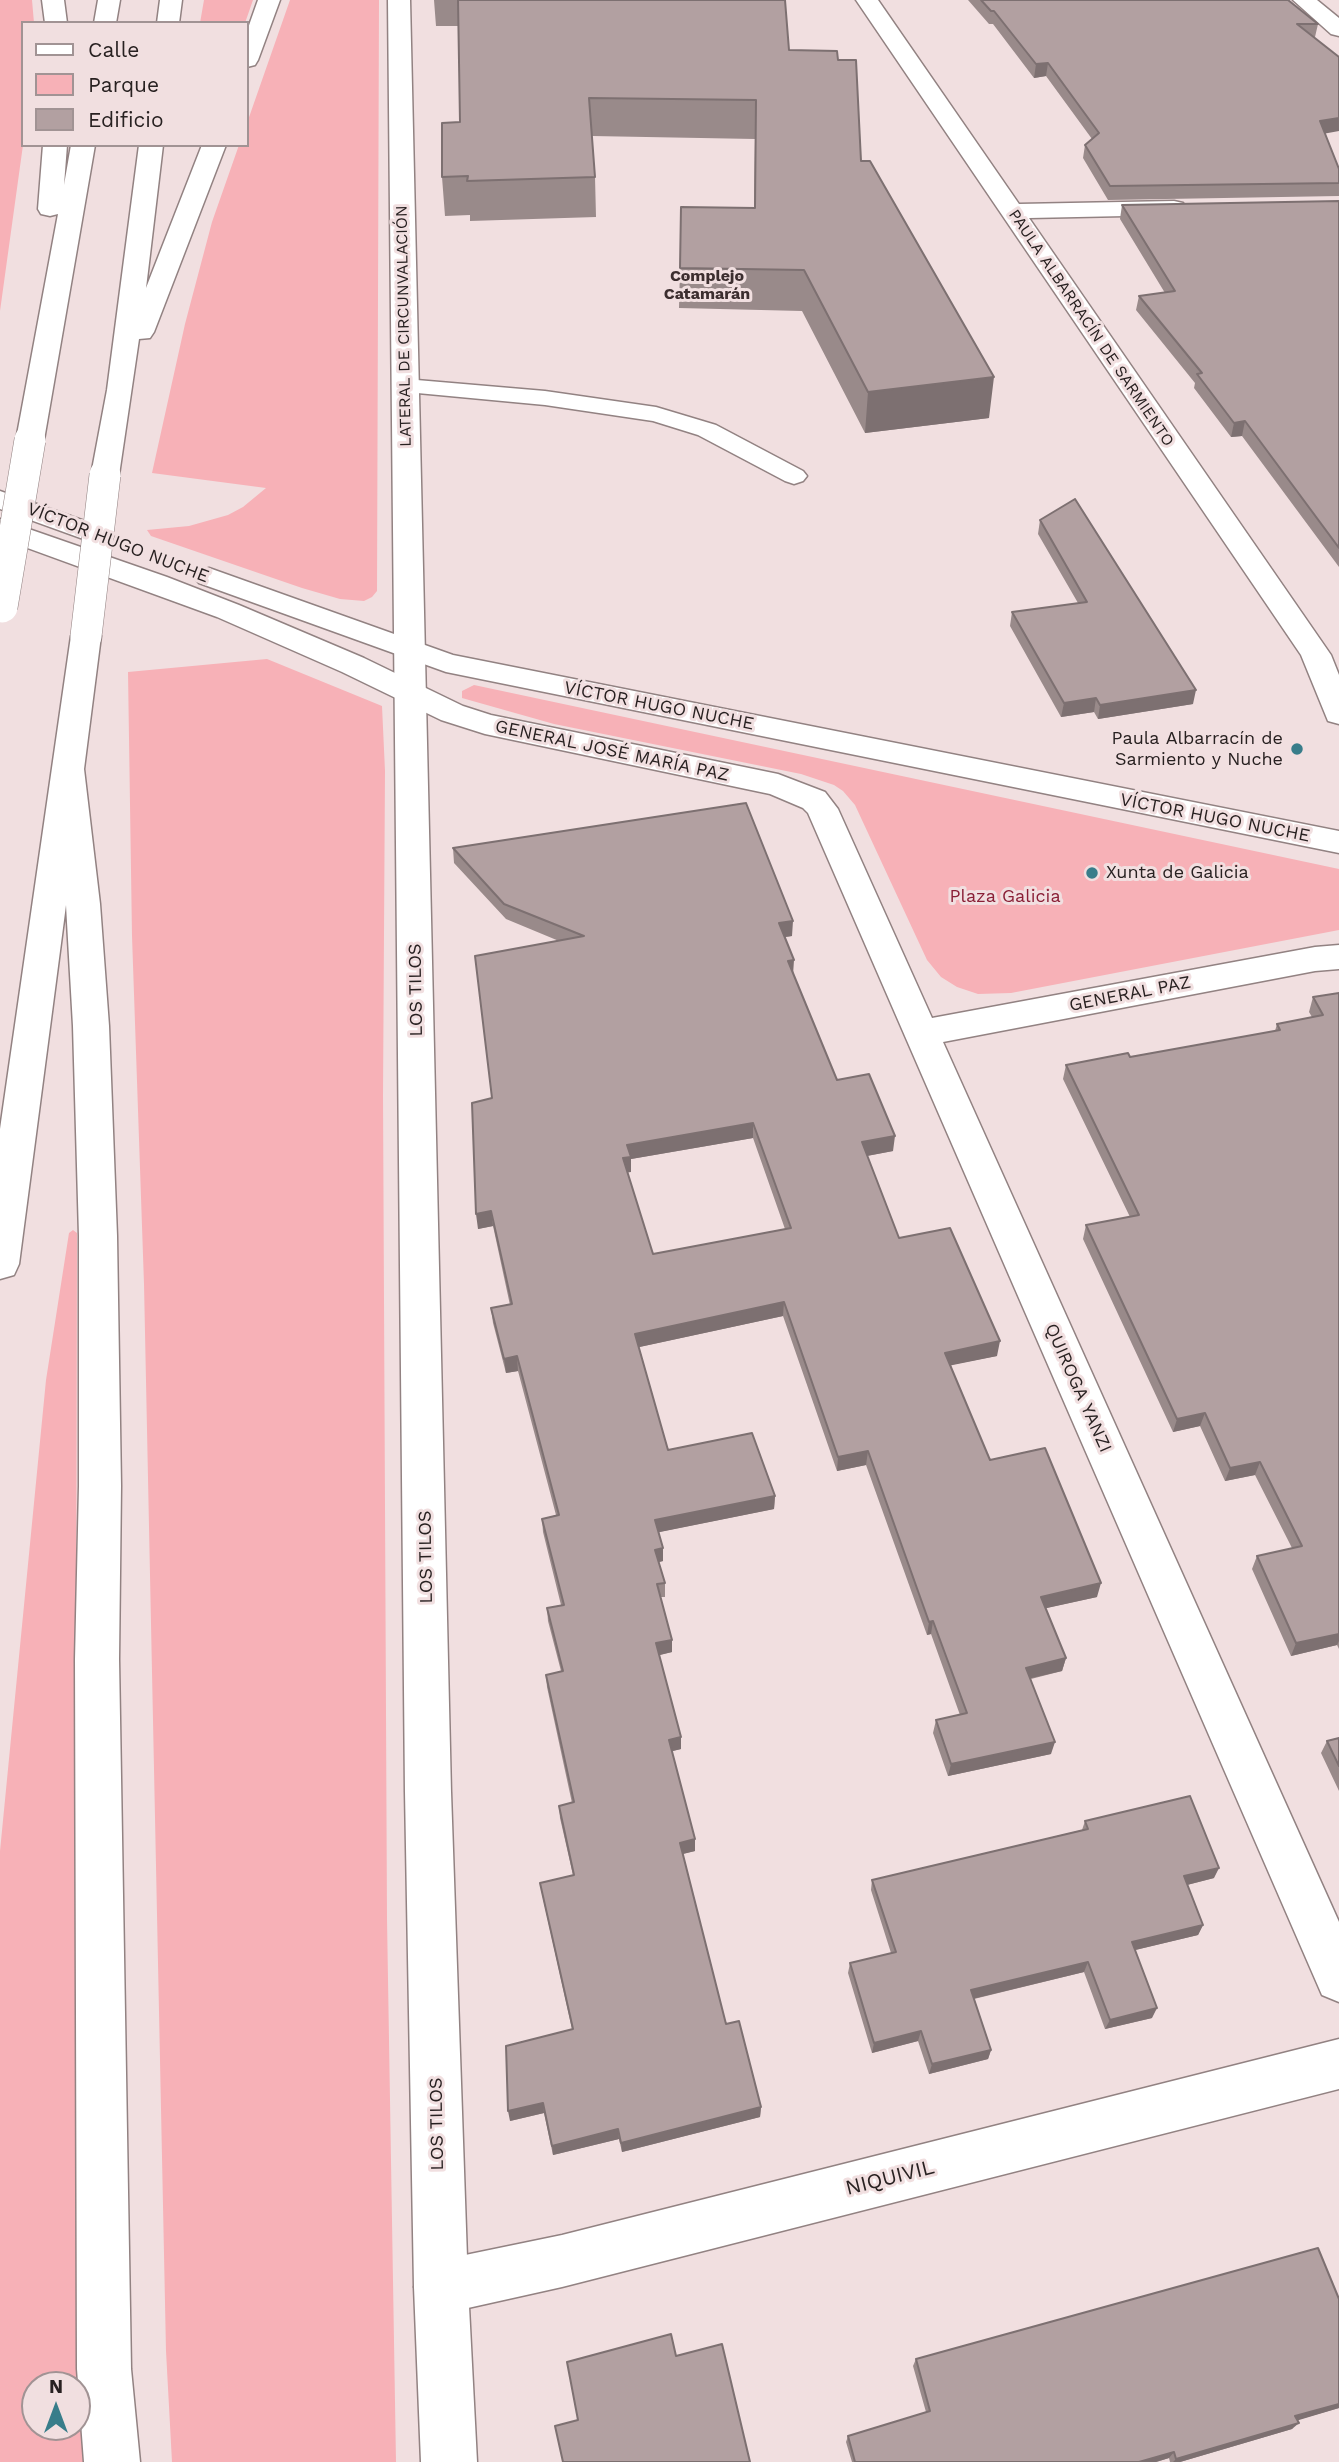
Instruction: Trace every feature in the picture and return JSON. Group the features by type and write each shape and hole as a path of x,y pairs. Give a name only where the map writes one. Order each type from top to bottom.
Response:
{"main road":[{"path":"53,0 56,21"},
{"path":"105,21 109,0"},
{"path":"168,21 171,0"},
{"path":"248,57 269,0"},
{"name":"LATERAL DE CIRCUNVALACIÓN","path":"398,0 411,651"},
{"name":"PAULA ALBARRACÍN DE SARMIENTO","path":"867,0 1328,664 1339,714"},
{"path":"1304,0 1339,29"},
{"path":"42,382 55,147"},
{"path":"1,614 83,147"},
{"path":"0,1264 151,147"},
{"path":"120,390 214,147"},
{"path":"1011,211 1192,208"},
{"name":"VÍCTOR HUGO NUCHE","path":"0,499 411,651 462,666 1339,842"},
{"name":"VÍCTOR HUGO NUCHE","path":"0,528 228,611 354,665 412,695"},
{"name":"LOS TILOS","path":"411,651 428,1792 441,2287 449,2462"},
{"name":"GENERAL JOSÉ MARÍA PAZ","path":"412,695 485,724 778,785 814,800"},
{"path":"67,762 83,904 91,1026 98,1236 100,1486 97,1659 104,2369 112,2462"},
{"name":"QUIROGA YANZI","path":"814,800 821,809 1339,1978"},
{"name":"GENERAL PAZ","path":"920,1033 1315,959 1339,957"},
{"name":"NIQUIVIL","path":"441,2287 575,2257 1339,2064"}],"lane":[{"path":"405,386 545,398 656,414 707,430 794,475"}],"green space":[{"path":"0,0 32,0 34,21 21,21 23,147 0,311"},
{"path":"204,0 253,0 246,21 200,21"},
{"path":"290,0 379,0 377,591 364,601 340,599 302,588 151,536 147,530 189,526 228,515 243,507 266,488 152,473 185,324 212,222 238,147 248,147 248,120"},
{"path":"267,659 382,706 385,771 383,1095 387,1919 396,2462 172,2462 166,2351 144,1284 132,936 128,672"},
{"name":"Plaza Galicia","path":"474,685 1339,869 1339,930 1011,993 978,994 957,987 941,977 927,960 855,805 834,785 801,774 554,724 462,698 462,691"},
{"path":"73,1230 77,1233 75,2183 78,2371 21,2371 21,2441 82,2441 83,2462 0,2462 0,1851 46,1380 69,1233"}],"building":[{"path":"458,0 785,0 789,50 837,51 838,60 856,60 861,161 870,161 994,377 868,392 804,270 680,268 681,207 755,208 756,100 589,98 595,177 467,181 468,176 442,177 442,123 460,122"},
{"path":"981,0 1288,0 1318,24 1297,24 1339,57 1339,118 1320,121 1339,169 1339,183 1110,186 1085,145 1099,133 1048,63 1036,64 994,11"},
{"path":"1339,201 1339,548 1245,421 1234,423 1197,374 1202,373 1139,296 1175,291 1122,205"},
{"path":"1075,499 1196,690 1100,705 1096,698 1064,703 1012,612 1087,602 1040,520"},
{"path":"746,803 793,921 779,923 794,960 788,961 837,1080 869,1074 895,1136 862,1142 899,1238 950,1228 1000,1341 945,1353 990,1460 1045,1448 1101,1583 1041,1597 1066,1658 1026,1668 1055,1742 951,1764 936,1720 967,1713 933,1621 929,1622 868,1451 838,1457 784,1302 635,1334 668,1450 752,1433 775,1496 655,1520 663,1548 655,1550 665,1583 657,1584 672,1640 656,1643 681,1737 669,1740 695,1839 680,1843 726,2024 739,2021 761,2107 621,2143 618,2129 552,2146 543,2103 508,2111 506,2046 573,2029 540,1883 574,1875 559,1806 574,1802 546,1675 563,1671 547,1608 564,1605 542,1519 559,1515 517,1356 504,1359 491,1308 512,1304 491,1211 476,1214 472,1103 492,1098 475,956 584,936 504,904 453,848","holes":["753,1123 791,1228 653,1254 623,1158 631,1157 627,1145"]},
{"path":"1339,993 1339,1634 1296,1643 1257,1556 1302,1546 1260,1462 1230,1468 1205,1413 1177,1419 1086,1225 1139,1215 1066,1065 1128,1053 1130,1057 1280,1030 1277,1024 1323,1015 1313,997"},
{"path":"1339,1738 1339,1766 1327,1741"},
{"path":"1190,1796 1219,1868 1184,1876 1203,1925 1132,1942 1157,2008 1110,2020 1088,1962 971,1990 991,2050 932,2064 921,2031 874,2043 850,1963 896,1952 872,1880 1088,1829 1085,1821"},
{"path":"1318,2248 1339,2299 1339,2404 1295,2416 1299,2423 1176,2459 1174,2452 1139,2462 855,2462 848,2436 930,2411 916,2359"},
{"path":"671,2334 676,2356 722,2344 750,2462 563,2462 555,2426 578,2420 567,2362"}],"place":[{"name":"Paula Albarracín de Sarmiento y Nuche","path":"1297,749"},
{"name":"Xunta de Galicia","path":"1092,873"}],"district":[{"name":"Complejo Catamarán","path":"707,285"}]}
